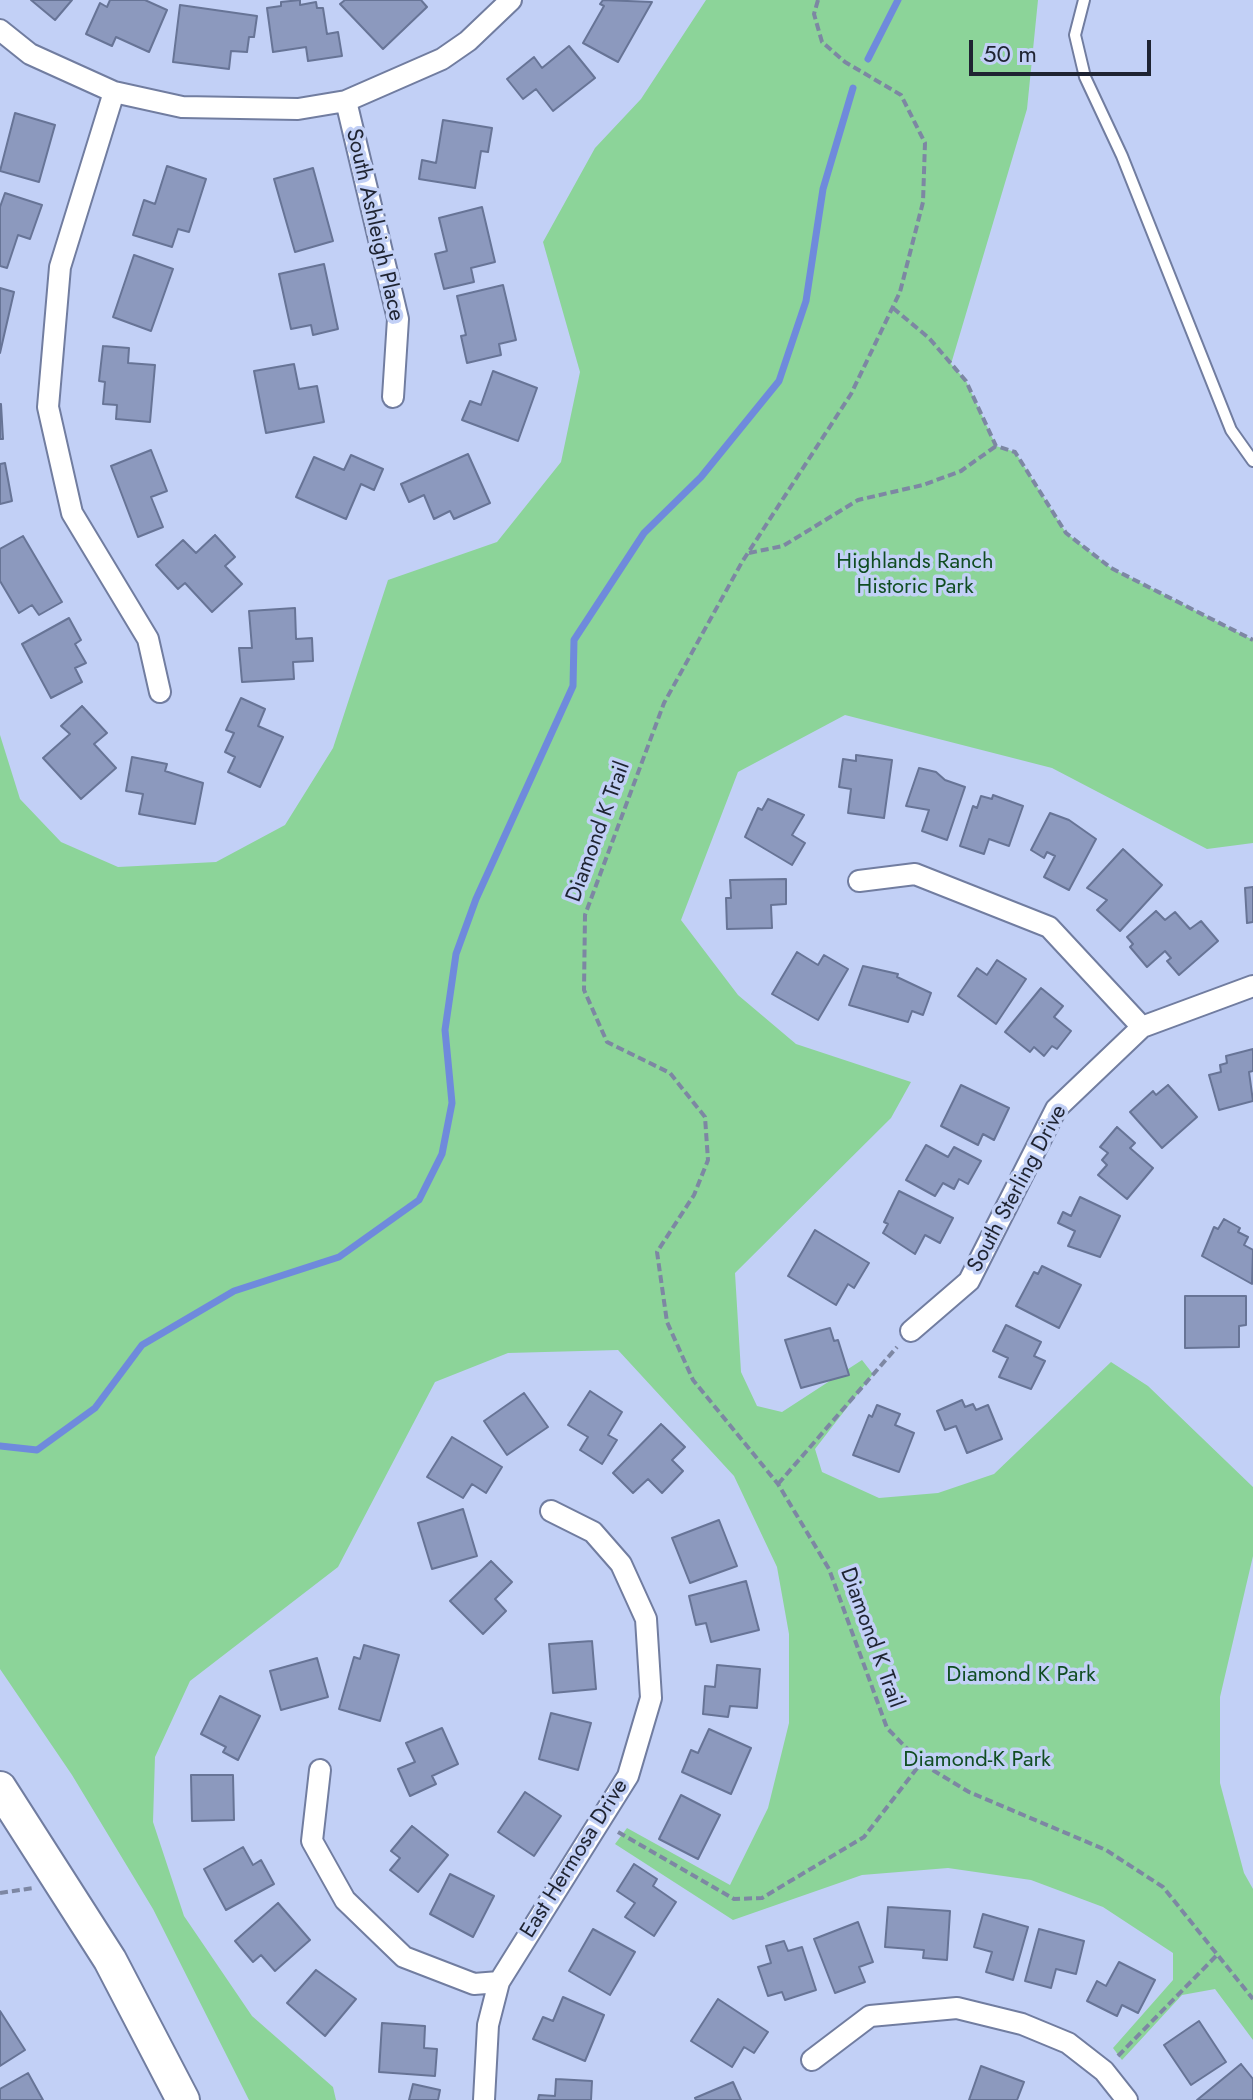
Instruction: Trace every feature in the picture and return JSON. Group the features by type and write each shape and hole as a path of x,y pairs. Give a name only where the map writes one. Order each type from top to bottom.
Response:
{"main road":[{"path":"0,1788 110,1960 183,2100"}],"street":[{"path":"0,30 30,54 114,92 182,107 298,109 346,101 442,59 468,41 511,0"},
{"path":"114,92 60,267 48,407 72,513 148,639 160,692"},
{"name":"South Ashleigh Place","path":"346,101 398,319 393,397"},
{"path":"859,881 915,874 1049,927 1142,1027"},
{"name":"South Sterling Drive","path":"911,1331 969,1281 1056,1109 1142,1027 1253,986"},
{"name":"East Hermosa Drive","path":"484,2100 488,2025 499,1982 628,1776 651,1698 646,1619 621,1564 593,1532 551,1511"},
{"path":"320,1770 312,1841 345,1900 404,1957 474,1984 499,1982"},
{"path":"812,2060 870,2016 957,2008 1022,2024 1068,2043 1104,2071 1127,2100"}],"lane":[{"path":"1084,0 1075,35 1085,77 1122,156 1231,430 1253,461"}],"path":[{"name":"Diamond K Trail","path":"818,0 814,14 822,42 866,77 901,95 925,143 923,202 900,292 851,394 747,554 664,703 585,915 584,990 607,1042 670,1073 705,1117 708,1160 694,1195 657,1252 667,1322 693,1380 778,1484 829,1569 887,1728 921,1763 969,1792 1106,1850 1163,1887 1253,1999"},
{"path":"893,308 929,338 966,381 996,446 1015,452 1066,533 1111,568 1253,640"},
{"path":"747,554 783,546 858,500 923,485 961,471 996,446"},
{"path":"778,1484 911,1331"},
{"path":"599,1822 734,1899 762,1898 864,1837 921,1763"},
{"path":"1104,2071 1217,1955"}],"green space":[{"path":"706,0 1038,0 1027,109 951,364 966,381 996,446 1015,452 1066,533 1111,568 1253,640 1253,843 1207,849 1052,768 845,715 738,772 681,920 738,995 796,1044 911,1082 891,1118 735,1273 741,1372 757,1406 782,1412 862,1360 873,1374 815,1449 822,1472 879,1498 938,1493 994,1474 1111,1362 1148,1386 1253,1487 1253,1556 1220,1697 1220,1783 1244,1873 1253,1889 1253,2040 1215,1989 1182,1995 1122,2060 1113,2048 1173,1980 1173,1953 1103,1907 1031,1880 948,1868 862,1875 733,1920 615,1844 627,1828 730,1885 768,1808 789,1723 789,1634 777,1567 734,1476 618,1350 508,1353 435,1382 338,1567 190,1681 155,1757 153,1822 184,1916 252,2016 333,2087 336,2100 249,2100 153,1909 72,1775 0,1669 0,735 20,799 61,842 118,867 216,862 285,825 333,748 388,580 497,542 561,462 580,372 543,242 595,148 641,99"}],"building":[{"path":"31,0 72,0 55,20"},
{"path":"110,0 145,0 167,10 149,52 116,37 112,46 86,34 100,3 107,7"},
{"path":"300,0 300,5 316,2 317,8 323,8 327,34 338,32 342,56 308,61 306,47 273,52 267,8 281,6 281,2"},
{"path":"345,0 421,0 427,7 383,49 340,4"},
{"path":"603,0 652,2 618,62 583,43 604,6 600,4"},
{"path":"180,5 257,16 254,37 249,37 247,52 231,51 229,69 173,62"},
{"path":"569,46 595,78 553,111 536,89 523,99 507,79 534,57 542,68"},
{"path":"15,113 55,125 39,182 0,171"},
{"path":"443,120 492,128 488,152 481,151 475,188 419,179 422,160 436,163"},
{"path":"167,166 206,179 189,232 178,229 172,247 133,235 144,200 155,204"},
{"path":"313,168 333,241 295,252 274,179"},
{"path":"5,193 42,205 30,239 18,235 7,268 0,266 0,207"},
{"path":"482,207 495,262 471,268 474,282 444,289 435,254 447,251 439,218"},
{"path":"134,255 173,269 151,331 113,317"},
{"path":"324,264 338,329 313,335 311,325 291,329 279,274"},
{"path":"503,285 516,340 499,344 501,355 467,363 461,336 466,335 457,296"},
{"path":"0,288 14,292 0,353"},
{"path":"103,346 129,348 128,363 155,365 150,422 116,419 117,405 103,404 105,382 99,381"},
{"path":"294,364 299,389 317,386 324,422 266,433 254,371"},
{"path":"493,371 537,388 518,441 462,420 470,401 481,405"},
{"path":"1,404 3,439 0,439"},
{"path":"151,450 167,491 151,497 163,527 138,537 111,466"},
{"path":"468,454 490,503 454,519 450,511 434,519 424,495 409,502 401,484"},
{"path":"351,455 383,469 374,490 361,484 346,519 296,497 314,457 344,470"},
{"path":"5,463 12,501 0,504 0,464"},
{"path":"215,535 235,557 225,566 242,584 212,612 185,583 178,589 156,565 183,540 196,553"},
{"path":"23,536 62,602 39,615 32,605 19,613 0,581 0,549"},
{"path":"295,608 296,639 312,638 313,661 293,662 294,679 242,682 239,648 252,648 249,611"},
{"path":"69,618 81,640 75,644 86,663 75,668 82,682 51,698 22,644"},
{"path":"241,698 265,709 258,726 283,737 260,787 228,772 235,757 225,752 234,733 226,730"},
{"path":"82,706 107,733 94,744 116,768 81,799 43,758 70,734 61,726"},
{"path":"856,755 892,760 884,818 848,813 851,789 839,787 843,759 856,761"},
{"path":"132,757 167,764 165,771 203,783 195,824 139,814 143,794 126,791"},
{"path":"919,768 936,772 945,780 965,787 947,840 922,831 929,810 906,806"},
{"path":"993,795 1023,806 1009,846 989,839 984,854 960,846 973,806 977,808 981,796 992,799"},
{"path":"768,799 804,815 792,835 805,843 792,865 745,837 758,808 762,810"},
{"path":"1050,813 1069,820 1096,839 1069,890 1044,877 1055,856 1047,852 1044,858 1031,850"},
{"path":"1123,849 1162,885 1120,931 1097,910 1107,900 1087,888"},
{"path":"786,879 786,904 771,905 772,928 727,929 726,898 731,898 730,880"},
{"path":"1253,887 1253,922 1247,923 1245,888"},
{"path":"1156,911 1165,920 1175,912 1190,929 1201,921 1218,941 1179,975 1167,961 1171,958 1165,951 1147,967 1130,947 1133,944 1127,937"},
{"path":"797,952 818,965 824,955 848,969 818,1020 772,994"},
{"path":"997,960 1026,979 996,1024 958,996 977,968 987,975"},
{"path":"863,966 898,974 897,977 931,993 923,1015 912,1011 908,1022 849,1005"},
{"path":"1041,988 1063,1006 1054,1017 1071,1031 1057,1049 1052,1046 1044,1056 1034,1047 1030,1052 1005,1032"},
{"path":"1253,1049 1253,1071 1249,1072 1253,1101 1219,1110 1209,1075 1221,1072 1220,1065 1227,1063 1226,1056"},
{"path":"961,1085 1009,1108 994,1140 983,1134 978,1145 941,1126"},
{"path":"1168,1085 1197,1117 1162,1148 1130,1112 1153,1091 1156,1095"},
{"path":"1117,1127 1135,1143 1130,1148 1153,1168 1127,1199 1098,1175 1107,1165 1102,1160 1108,1153 1100,1147"},
{"path":"926,1145 948,1157 954,1147 981,1161 968,1184 959,1179 954,1189 943,1183 935,1196 906,1180"},
{"path":"899,1191 953,1218 940,1243 925,1235 915,1254 883,1233 888,1224 884,1222"},
{"path":"1080,1197 1120,1216 1100,1257 1068,1246 1075,1231 1058,1223 1063,1212 1071,1216"},
{"path":"1224,1219 1248,1237 1244,1245 1253,1250 1252,1284 1202,1256 1214,1227 1218,1229"},
{"path":"815,1230 869,1263 854,1288 848,1284 836,1305 788,1276"},
{"path":"1042,1266 1081,1285 1059,1328 1016,1306 1034,1272 1038,1274"},
{"path":"1185,1296 1246,1296 1246,1325 1239,1326 1239,1347 1185,1348"},
{"path":"1006,1325 1041,1342 1034,1356 1045,1361 1031,1389 999,1377 1008,1358 993,1351"},
{"path":"830,1328 834,1341 838,1340 849,1375 801,1388 785,1340"},
{"path":"590,1391 622,1412 608,1435 617,1440 602,1464 580,1450 588,1437 568,1425"},
{"path":"524,1393 548,1427 507,1455 484,1421"},
{"path":"962,1400 965,1407 973,1404 976,1410 988,1405 1002,1439 967,1453 956,1426 945,1430 937,1411"},
{"path":"877,1405 900,1414 895,1425 914,1433 899,1472 853,1455 869,1415 872,1417"},
{"path":"661,1424 685,1447 672,1460 683,1471 662,1493 648,1479 633,1493 613,1473"},
{"path":"452,1437 502,1467 486,1493 472,1484 463,1498 427,1477"},
{"path":"463,1509 477,1556 432,1569 418,1523"},
{"path":"719,1520 737,1566 690,1583 672,1538"},
{"path":"491,1561 512,1582 495,1599 506,1611 483,1634 450,1601"},
{"path":"746,1581 759,1630 711,1642 706,1623 696,1625 689,1596"},
{"path":"592,1641 596,1689 553,1693 549,1644"},
{"path":"364,1645 399,1655 380,1721 339,1709 354,1657 360,1659"},
{"path":"317,1658 328,1697 281,1710 270,1671"},
{"path":"717,1665 760,1669 757,1708 730,1706 728,1717 703,1714 705,1686 715,1687"},
{"path":"220,1696 260,1716 238,1760 223,1752 226,1747 201,1734"},
{"path":"551,1713 591,1723 578,1770 539,1759"},
{"path":"442,1728 458,1764 432,1776 436,1784 410,1796 398,1769 415,1762 406,1743"},
{"path":"709,1729 751,1748 731,1794 682,1772 691,1750 698,1753"},
{"path":"191,1775 233,1775 234,1820 192,1821"},
{"path":"525,1792 561,1816 534,1856 498,1832"},
{"path":"681,1795 720,1815 698,1859 659,1839"},
{"path":"412,1826 448,1855 418,1892 390,1870 400,1858 391,1851"},
{"path":"243,1847 253,1865 261,1860 274,1884 226,1910 204,1869"},
{"path":"634,1864 657,1879 653,1886 676,1902 654,1936 625,1917 635,1903 617,1891"},
{"path":"450,1874 494,1896 473,1937 430,1914"},
{"path":"278,1903 310,1940 275,1971 261,1955 253,1962 235,1941"},
{"path":"888,1907 950,1911 947,1960 923,1958 924,1950 885,1947"},
{"path":"983,1914 1028,1927 1013,1980 986,1972 992,1952 974,1947"},
{"path":"858,1922 873,1962 859,1967 865,1982 835,1993 814,1939"},
{"path":"593,1929 635,1952 610,1995 569,1971"},
{"path":"1039,1929 1084,1941 1076,1974 1056,1969 1051,1988 1025,1981"},
{"path":"784,1941 788,1951 802,1947 816,1990 785,2000 782,1992 768,1996 758,1967 771,1963 766,1946"},
{"path":"1119,1962 1155,1980 1138,2013 1122,2005 1117,2016 1087,2001 1097,1981 1106,1986"},
{"path":"316,1970 356,1999 325,2036 287,2003"},
{"path":"563,1997 604,2015 585,2061 533,2039 543,2017 553,2021"},
{"path":"718,1999 768,2032 754,2053 744,2047 732,2067 691,2041"},
{"path":"0,2011 25,2050 0,2066"},
{"path":"1199,2021 1226,2062 1191,2085 1164,2045"},
{"path":"382,2023 425,2026 424,2048 437,2049 435,2076 379,2072"},
{"path":"1241,2064 1253,2079 1253,2100 1197,2100"},
{"path":"981,2066 1024,2082 1017,2100 969,2100"},
{"path":"28,2073 43,2100 0,2100 0,2089"},
{"path":"556,2079 592,2081 591,2100 538,2100 539,2095 555,2096"},
{"path":"733,2082 741,2100 695,2098"},
{"path":"413,2084 440,2090 438,2100 409,2100"}],"waterway":[{"path":"868,59 898,0"},
{"path":"0,1446 37,1450 95,1408 142,1345 234,1291 339,1257 419,1200 442,1154 452,1103 445,1030 456,954 476,899 573,686 574,640 644,533 701,477 779,381 806,301 823,189 853,88"}],"park label":[{"name":"Highlands Ranch Historic Park","path":"915,576"},
{"name":"Diamond K Park","path":"1021,1676"},
{"name":"Diamond-K Park","path":"977,1761"}]}
